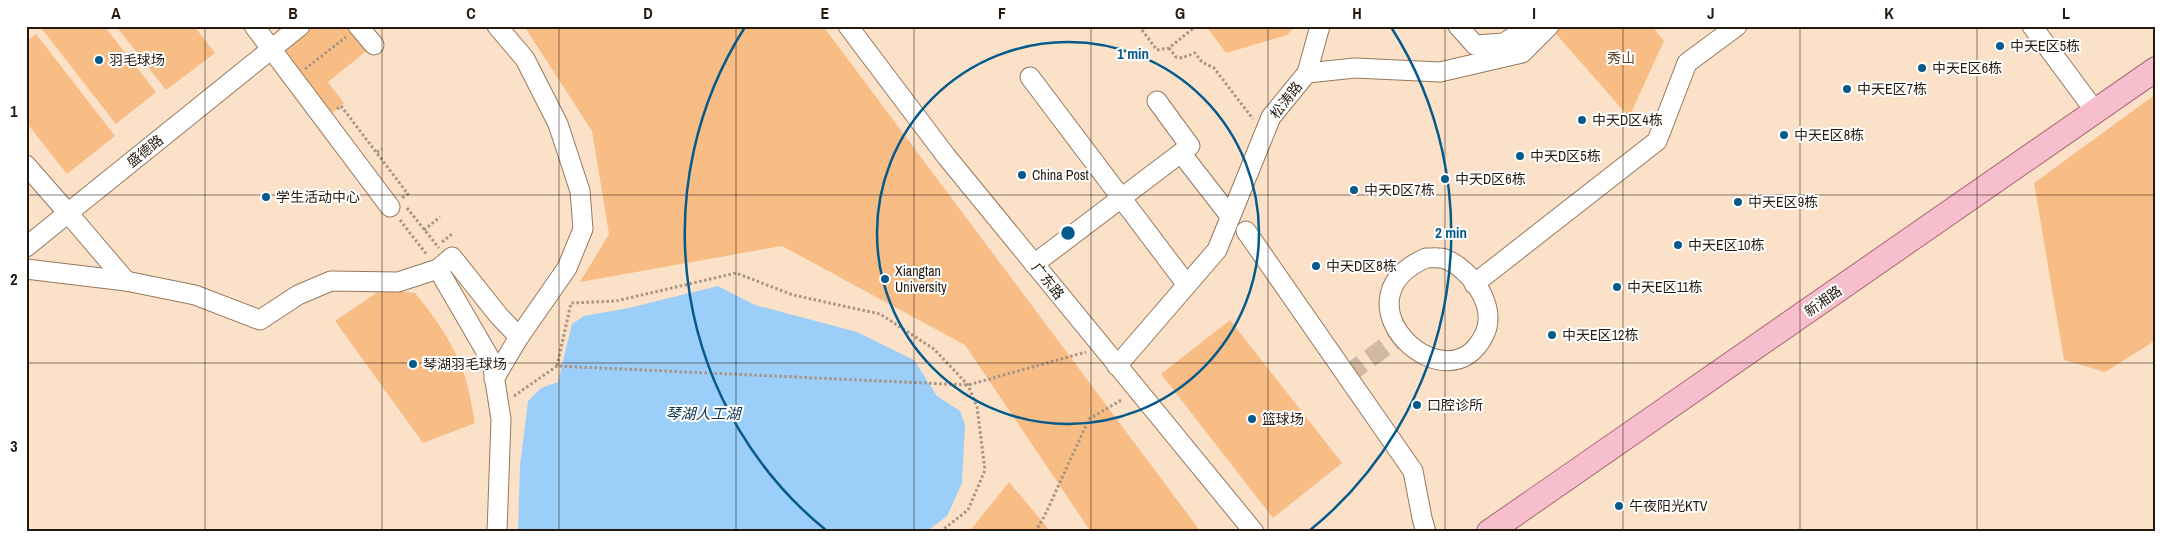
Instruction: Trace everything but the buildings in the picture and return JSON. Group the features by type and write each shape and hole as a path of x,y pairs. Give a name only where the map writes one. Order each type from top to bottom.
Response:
{"main road":[{"name":"新湘路","path":"1490,532 2156,69"}],"street":[{"path":"254,26 395,204"},
{"name":"盛德路","path":"26,247 300,26"},
{"path":"494,379 519,337 567,268 583,230 580,191 558,124 525,59 497,26"},
{"name":"广东路","path":"848,26 946,156 1254,532"},
{"path":"1307,73 1320,26"},
{"path":"1458,26 1475,45 1504,43 1530,26"},
{"name":"松涛路","path":"1117,366 1217,250 1271,117 1307,73 1355,68 1440,72 1522,53 1549,26"},
{"path":"1474,284 1656,141 1687,64 1738,26"},
{"path":"2032,26 2096,111"},
{"path":"359,27 374,45"},
{"path":"1030,77 1187,285"},
{"path":"1034,264 1190,146 1157,101"},
{"path":"1181,153 1230,216"},
{"path":"26,165 126,281"},
{"path":"1246,231 1414,471 1426,532"},
{"path":"26,269 126,281 195,295 260,320 298,295 331,282 398,282 441,258 452,258 499,316 519,337"},
{"path":"441,258 492,362 501,419 497,532"},
{"path":"1426,258 1443,258 1463,270 1474,284 1484,299 1487,315 1485,332 1476,348 1460,358 1443,362 1411,348 1392,319 1388,304 1390,291 1399,276 1411,265 1426,258"}],"path":[{"path":"1139,26 1157,50 1169,48 1196,26"},
{"path":"301,72 359,27"},
{"path":"1169,48 1176,57 1182,58 1195,53 1202,62 1214,68 1264,134"},
{"path":"332,113 341,106 408,194 395,204"},
{"path":"377,152 382,149"},
{"path":"395,204 424,230 441,258"},
{"path":"395,204 441,258"},
{"path":"424,230 440,217"},
{"path":"441,258 452,234"},
{"path":"558,366 571,303 616,301 736,273 793,295 880,314 934,349 968,385 977,407 985,470 968,510 940,532"},
{"path":"500,409 516,394 558,366 968,385 1087,352"},
{"path":"1035,532 1045,515 1089,419 1123,399"}],"green space":[{"name":"羽毛球场","path":"45,26 104,26 156,92 116,124 42,29"},
{"path":"116,26 194,26 215,53 166,90"},
{"path":"313,26 360,26 374,45 328,82 344,103 326,118 279,54"},
{"path":"524,26 823,26 1201,532 1091,532 965,345 782,246 580,282 609,234 592,131"},
{"path":"1206,26 1296,26 1287,35 1226,53"},
{"name":"秀山","path":"1549,26 1652,26 1664,41 1629,117"},
{"path":"36,34 115,136 67,174 26,122 26,42"},
{"path":"2156,94 2156,340 2105,372 2064,360 2034,183"},
{"name":"琴湖羽毛球场","path":"382,289 415,293 438,323 462,368 475,423 423,443 335,321"},
{"name":"篮球场","path":"1230,320 1342,463 1273,518 1161,374"},
{"path":"1009,482 1051,532 969,532"}],"water":[{"name":"琴湖人工湖","path":"718,286 755,305 857,332 914,360 937,396 960,411 965,425 962,483 947,516 926,532 518,532 520,465 528,401 541,388 558,382 572,324 584,316 629,308"}],"tunnel":[{"path":"1347,375 1401,335"}],"place":[{"name":"中天E区5栋","path":"2000,46"},
{"name":"羽毛球场","path":"99,60"},
{"name":"中天E区6栋","path":"1922,68"},
{"name":"中天E区7栋","path":"1847,89"},
{"name":"中天D区4栋","path":"1582,120"},
{"name":"中天E区8栋","path":"1784,135"},
{"name":"中天D区5栋","path":"1520,156"},
{"name":"China Post","path":"1022,175"},
{"name":"中天D区6栋","path":"1445,179"},
{"name":"中天D区7栋","path":"1354,190"},
{"name":"学生活动中心","path":"266,197"},
{"name":"中天E区9栋","path":"1738,202"},
{"name":"中天E区10栋","path":"1678,245"},
{"name":"中天D区8栋","path":"1316,266"},
{"name":"Xiangtan University","path":"885,279"},
{"name":"中天E区11栋","path":"1617,287"},
{"name":"中天E区12栋","path":"1552,335"},
{"name":"琴湖羽毛球场","path":"413,364"},
{"name":"口腔诊所","path":"1417,405"},
{"name":"篮球场","path":"1252,419"},
{"name":"午夜阳光KTV","path":"1619,506"}]}
